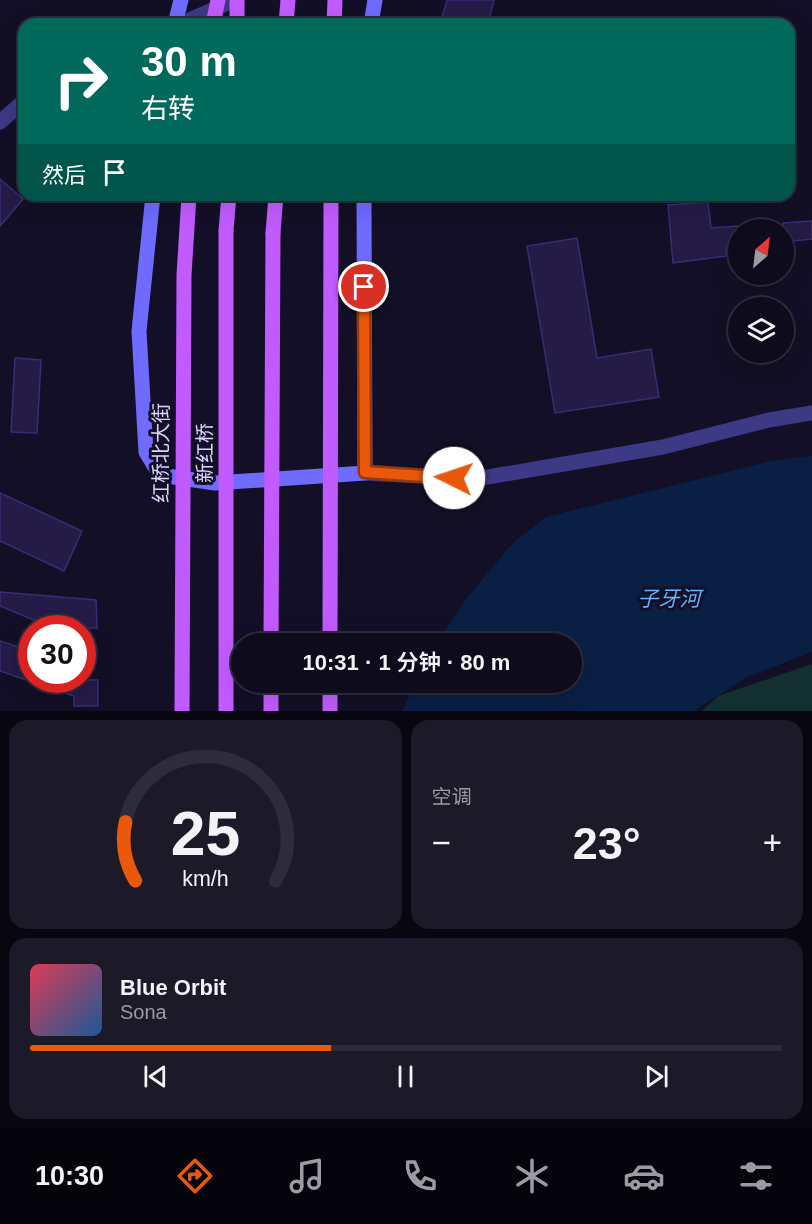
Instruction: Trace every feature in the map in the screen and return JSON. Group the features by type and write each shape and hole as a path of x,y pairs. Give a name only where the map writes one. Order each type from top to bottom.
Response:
{"main road":[{"path":"176,18 181,0"},
{"path":"214,18 218,0"},
{"path":"236,0 237,18"},
{"path":"286,18 288,0"},
{"path":"334,18 335,0"},
{"path":"368,0 370,18"},
{"path":"371,18 375,0"},
{"path":"152,201 140,331 146,452 160,475 215,483 365,472 364,201"},
{"name":"红桥北大街","path":"182,711 184,275 189,201"},
{"name":"新红桥","path":"226,711 226,231 228,201"},
{"path":"271,633 273,233 276,201"},
{"path":"330,633 331,201"},
{"path":"271,693 272,711"},
{"path":"330,693 330,711"}],"street":[{"path":"194,18 236,0"},
{"path":"0,122 18,106"},
{"path":"365,472 476,479 663,447 769,420 812,413"}],"green space":[{"path":"812,664 812,711 702,711 718,696"}],"water":[{"name":"子牙河","path":"812,456 812,652 747,677 694,711 402,711 411,693 582,693 582,633 444,633 467,598 513,543 546,517 771,461"}],"building":[{"path":"447,0 494,0 490,18 442,18"},
{"path":"0,179 18,195 18,201 21,201 0,226"},
{"path":"708,202 711,228 728,227 726,256 673,263 668,205"},
{"path":"812,221 812,239 794,241 794,222"},
{"path":"577,238 597,358 651,349 659,397 555,413 527,246"},
{"path":"15,358 41,360 37,433 11,432"},
{"path":"0,493 82,531 64,571 0,541"},
{"path":"0,592 96,600 97,628 96,615 22,615 0,606"},
{"path":"0,641 18,647 18,677 0,671"},
{"path":"96,680 98,680 98,706 74,706 74,696 65,693 96,693"}],"route":[{"path":"364,287 365,472 454,478"}]}
